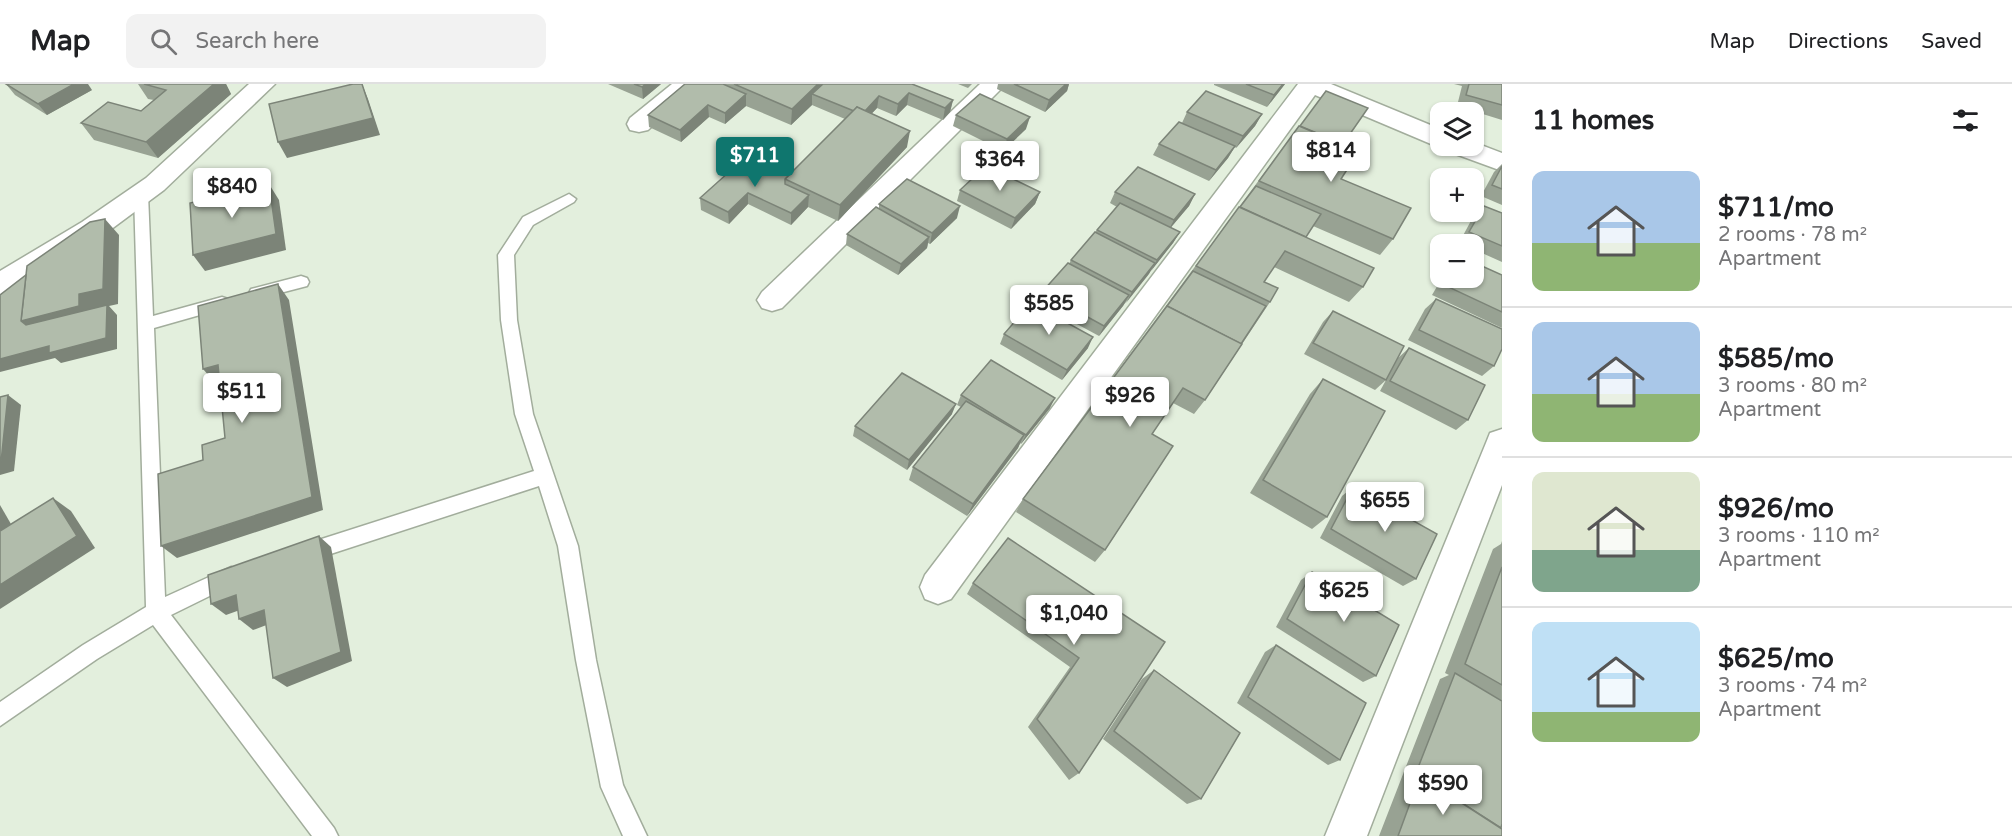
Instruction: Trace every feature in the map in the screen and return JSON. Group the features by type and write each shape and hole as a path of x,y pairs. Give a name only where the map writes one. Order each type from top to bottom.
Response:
{"street":[{"path":"0,285 92,229 141,194 263,84"},
{"path":"639,124 687,84"},
{"path":"772,300 994,84"},
{"path":"938,587 1310,84 1430,134"},
{"path":"1368,109 1378,84"},
{"path":"1484,156 1502,163"},
{"path":"1346,836 1502,443"}],"lane":[{"path":"141,194 156,612 326,836"},
{"path":"569,199 528,221 506,255 509,320 524,414 568,546 586,660 612,787 636,836"},
{"path":"146,324 301,282"},
{"path":"289,558 544,476"},
{"path":"0,715 90,652 156,612 220,580 255,569"}],"building":[{"path":"6,84 74,84 38,104"},
{"path":"144,84 214,84 146,142 81,123 108,102 141,111 166,90"},
{"path":"353,84 362,84 373,118 278,142 269,104"},
{"path":"685,84 723,84 746,94 725,113 708,105 680,130 648,115"},
{"path":"734,84 818,84 792,109"},
{"path":"823,84 912,84 953,100 945,108 909,93 898,104 879,96 865,111 857,107 854,111 812,94"},
{"path":"1014,84 1066,84 1049,100"},
{"path":"1246,84 1283,84 1274,95"},
{"path":"1469,84 1502,84 1502,105 1466,95"},
{"path":"1206,91 1262,114 1243,136 1187,112"},
{"path":"1326,91 1368,108 1343,144 1300,126"},
{"path":"980,94 1030,117 1007,139 956,115"},
{"path":"857,107 910,131 840,205 785,179"},
{"path":"1179,122 1235,146 1216,170 1159,144"},
{"path":"1299,126 1359,151 1341,179 1411,208 1393,239 1259,181"},
{"path":"752,158 789,175 785,179 785,184 809,195 791,213 748,193 728,212 700,198 739,163 744,165"},
{"path":"986,166 1040,192 1015,218 960,190"},
{"path":"1502,166 1502,189 1492,185"},
{"path":"1138,167 1195,194 1174,220 1115,192"},
{"path":"907,179 960,206 932,233 879,204"},
{"path":"269,184 276,234 193,255 190,203"},
{"path":"1256,186 1321,214 1306,237 1240,207"},
{"path":"1120,203 1180,232 1157,260 1097,230"},
{"path":"1484,206 1502,213 1502,246 1484,238 1484,234 1469,232 1475,222 1484,222"},
{"path":"876,207 929,237 901,264 847,234"},
{"path":"1239,207 1374,268 1363,287 1285,251 1264,282 1278,288 1270,302 1196,266"},
{"path":"105,219 103,289 79,294 79,306 21,321 27,266 90,222"},
{"path":"1095,232 1155,263 1132,292 1071,260"},
{"path":"1068,263 1129,295 1104,326 1042,292"},
{"path":"1484,267 1502,275 1502,312 1451,288 1484,288"},
{"path":"1193,271 1266,306 1241,344 1167,306"},
{"path":"26,275 21,321 26,325 107,305 106,338 49,353 49,346 0,359 0,295"},
{"path":"278,284 312,497 161,546 158,474 203,460 202,445 225,438 218,365 203,369 198,306"},
{"path":"1436,299 1502,329 1502,349 1494,366 1419,330"},
{"path":"1031,303 1093,337 1067,370 1004,334"},
{"path":"1167,306 1242,344 1205,400 1183,388 1152,434 1173,446 1105,550 1023,499"},
{"path":"1333,311 1404,346 1386,380 1313,343"},
{"path":"1409,348 1485,385 1468,420 1390,381"},
{"path":"991,360 1055,398 1026,435 961,395"},
{"path":"902,373 956,404 909,460 855,426"},
{"path":"1323,379 1385,411 1327,517 1263,480"},
{"path":"8,395 1,462 0,462 0,397"},
{"path":"966,401 1024,435 973,504 913,467"},
{"path":"1353,487 1437,534 1416,579 1331,529"},
{"path":"53,498 77,536 0,585 0,531"},
{"path":"319,536 341,652 273,678 264,610 239,619 236,595 211,604 208,575"},
{"path":"1008,538 1165,642 1079,773 1037,719 1079,658 973,583"},
{"path":"1502,567 1502,685 1465,664"},
{"path":"1312,572 1399,625 1376,676 1287,619"},
{"path":"1276,645 1366,703 1340,760 1248,697"},
{"path":"1154,670 1240,733 1201,799 1114,731"},
{"path":"1455,673 1502,701 1501,828 1420,776 1414,778"},
{"path":"1420,776 1502,829 1502,836 1398,836"}]}
